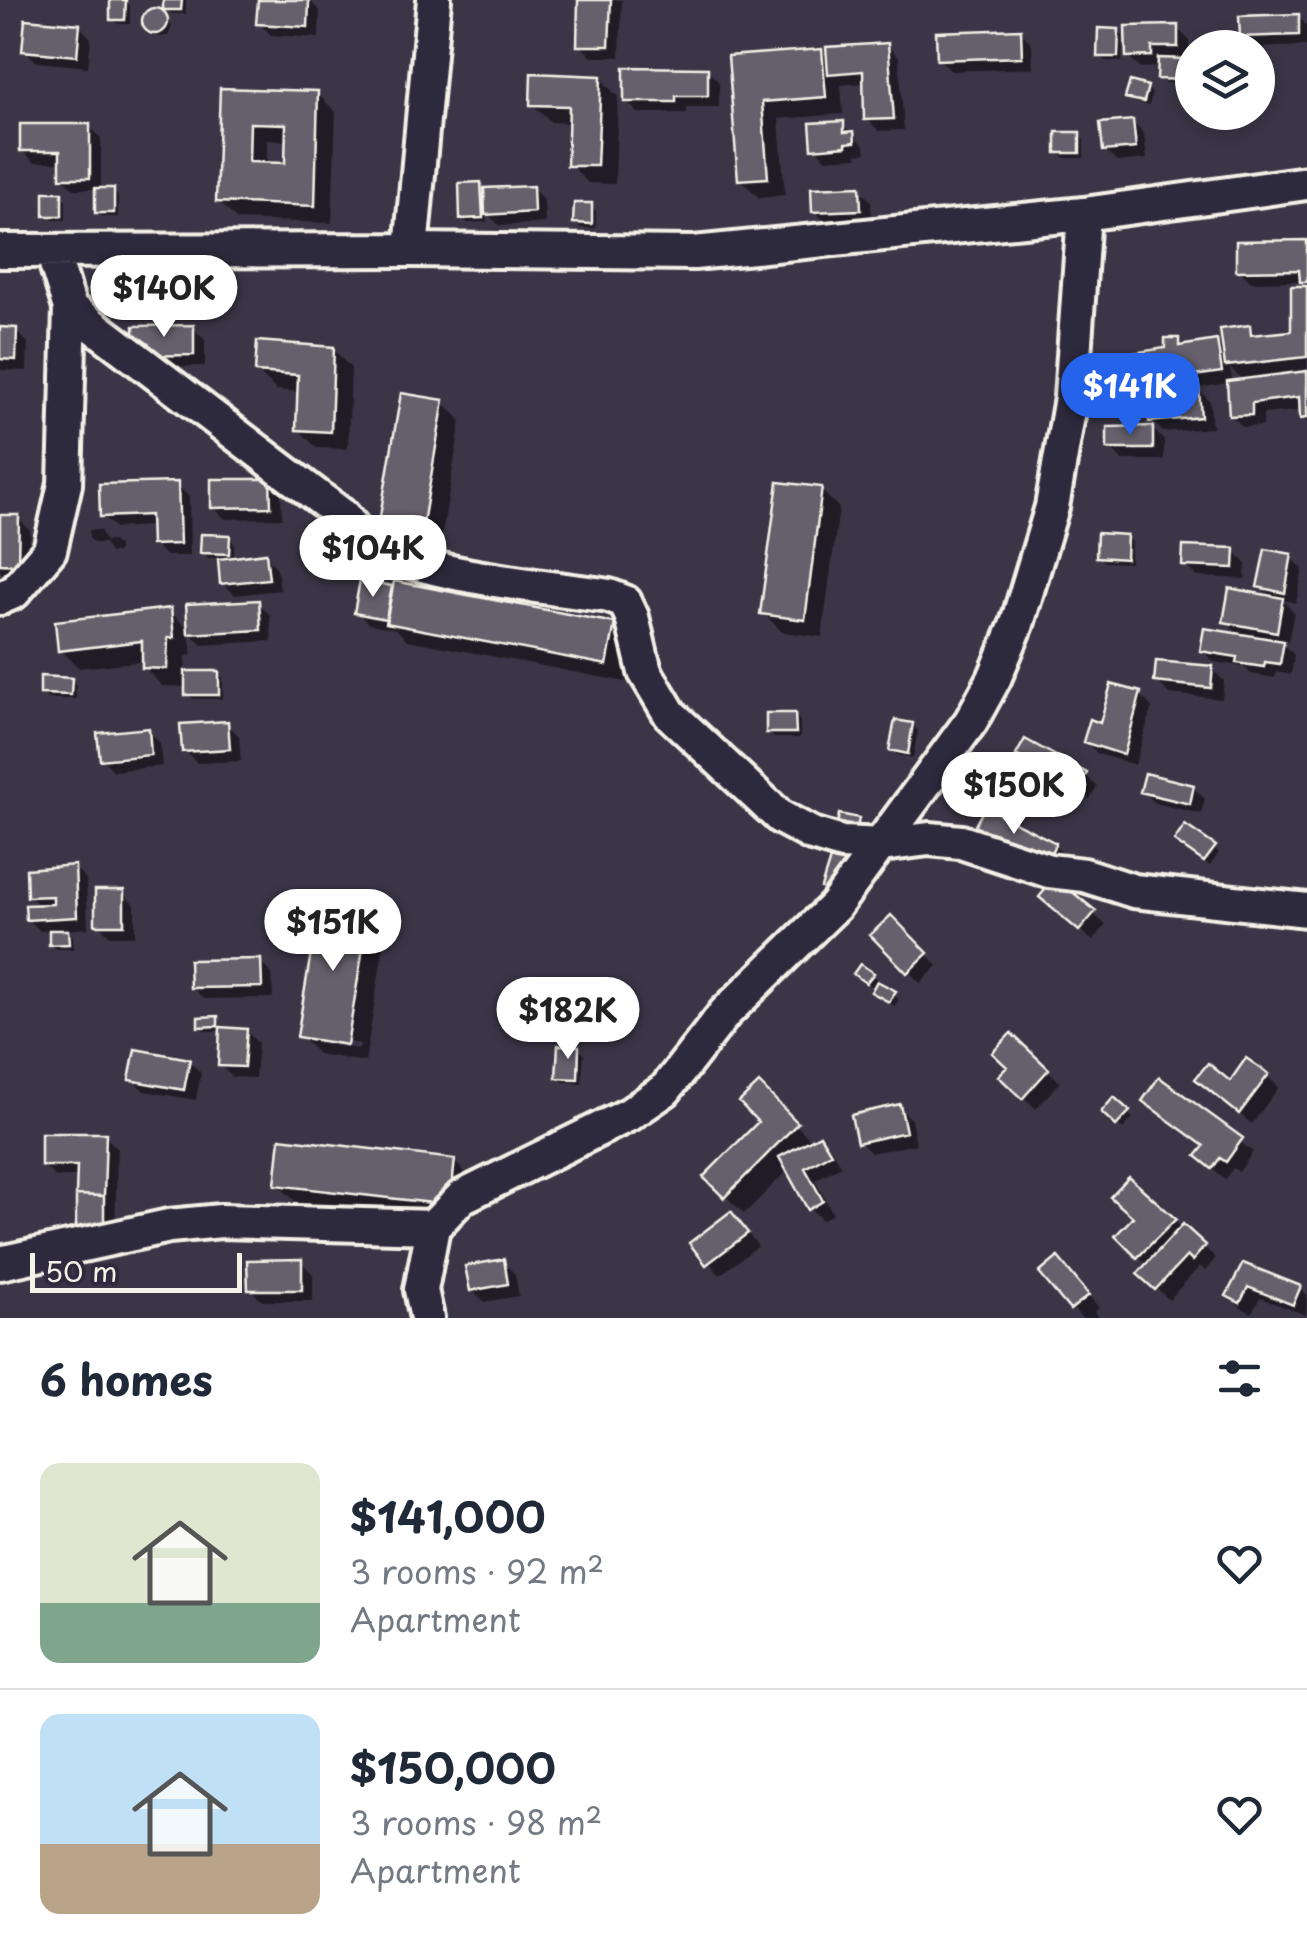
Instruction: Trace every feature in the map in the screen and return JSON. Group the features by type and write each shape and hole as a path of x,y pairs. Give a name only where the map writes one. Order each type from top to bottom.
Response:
{"street":[{"path":"411,250 434,0"},
{"path":"0,251 694,254 1084,214 1307,183"},
{"path":"427,1318 421,1290 434,1227 462,1198 630,1114 665,1090 725,1013 836,906 971,721 1017,624 1052,507 1072,398 1084,214"},
{"path":"0,598 14,592 50,550 64,484 70,308 52,250"},
{"path":"70,308 343,516 365,541 450,572 609,596 625,602 644,672 655,693 684,727 780,816 826,839 882,845 908,840 961,842 1048,872 1084,875 1134,891 1307,910"},
{"path":"0,1264 169,1226 221,1221 434,1227"}],"building":[{"path":"110,0 126,0 125,20 110,20"},
{"path":"163,0 182,0 181,10 163,10"},
{"path":"258,0 309,0 308,27 256,24"},
{"path":"578,0 611,0 609,46 577,46"},
{"path":"155,8 164,12 168,21 164,30 155,34 146,30 142,21 146,12"},
{"path":"1299,14 1299,35 1240,30 1239,16"},
{"path":"25,19 80,24 77,56 22,51"},
{"path":"1178,25 1175,47 1152,47 1152,56 1126,57 1125,26"},
{"path":"1098,28 1119,29 1118,57 1097,57"},
{"path":"1021,29 1022,57 937,60 936,32"},
{"path":"888,43 894,119 864,120 863,71 828,74 826,47"},
{"path":"822,49 826,97 762,102 768,178 738,180 728,56"},
{"path":"1158,58 1175,59 1175,80 1157,79"},
{"path":"624,67 708,68 708,96 676,96 676,102 624,102"},
{"path":"531,73 601,76 597,166 567,166 569,106 530,105"},
{"path":"1130,81 1148,86 1144,102 1125,98"},
{"path":"220,88 318,91 315,206 216,202","holes":["250,123 286,124 285,163 249,162"]},
{"path":"1133,120 1136,148 1103,151 1100,123"},
{"path":"844,121 844,132 854,131 855,142 812,149 810,123"},
{"path":"20,124 90,124 90,178 60,178 60,151 20,151"},
{"path":"1056,132 1080,132 1080,153 1056,153"},
{"path":"481,182 483,218 460,219 459,183"},
{"path":"533,186 534,212 485,215 484,188"},
{"path":"860,186 861,210 812,212 811,188"},
{"path":"95,188 114,188 114,213 95,213"},
{"path":"44,192 62,192 62,216 44,216"},
{"path":"574,203 592,203 592,224 573,223"},
{"path":"1307,240 1307,282 1300,282 1299,270 1236,271 1236,241"},
{"path":"1291,286 1307,286 1307,357 1225,366 1220,329 1250,325 1251,335 1291,331"},
{"path":"194,325 194,355 134,356 134,326"},
{"path":"0,327 17,328 16,360 0,359"},
{"path":"1165,338 1179,338 1179,346 1217,340 1222,372 1131,385 1126,354 1165,348"},
{"path":"257,341 334,347 331,432 296,430 298,375 255,372"},
{"path":"1307,371 1307,418 1300,419 1299,397 1252,403 1252,415 1229,416 1227,381"},
{"path":"1199,387 1201,417 1149,422 1147,391"},
{"path":"401,393 444,400 420,541 377,534"},
{"path":"1153,426 1153,449 1107,449 1107,427"},
{"path":"211,479 270,479 271,507 211,508"},
{"path":"178,482 180,544 151,545 150,515 100,517 99,484"},
{"path":"778,482 822,487 805,620 760,614"},
{"path":"0,515 19,515 18,565 0,564"},
{"path":"1097,533 1127,535 1126,559 1096,557"},
{"path":"201,534 230,535 229,554 200,553"},
{"path":"1183,546 1235,548 1234,568 1182,566"},
{"path":"1265,549 1292,554 1285,593 1257,587"},
{"path":"266,553 269,579 220,584 218,559"},
{"path":"360,580 392,586 386,619 354,613"},
{"path":"394,581 615,623 607,665 386,623"},
{"path":"1229,588 1283,598 1277,632 1223,622"},
{"path":"259,600 261,630 188,634 186,604"},
{"path":"171,608 174,638 168,638 167,669 142,668 142,641 58,651 55,621"},
{"path":"1204,628 1284,641 1280,664 1265,662 1264,667 1236,663 1237,657 1200,651"},
{"path":"1156,661 1213,666 1211,688 1154,682"},
{"path":"185,671 219,671 219,695 185,695"},
{"path":"40,676 72,678 71,695 40,694"},
{"path":"1111,684 1141,692 1124,755 1083,742 1090,719 1100,723"},
{"path":"766,713 795,713 796,733 766,733"},
{"path":"895,720 913,723 908,754 889,750"},
{"path":"228,721 230,749 182,752 180,724"},
{"path":"149,728 151,755 100,760 97,733"},
{"path":"1025,739 1087,773 1078,789 1016,755"},
{"path":"1145,773 1194,785 1190,804 1140,792"},
{"path":"985,807 1056,843 1043,867 972,831"},
{"path":"839,814 859,818 855,839 835,835"},
{"path":"1185,825 1216,846 1204,862 1174,841"},
{"path":"830,859 849,864 840,894 821,888"},
{"path":"75,865 77,917 26,920 25,905 53,904 53,896 27,897 26,869"},
{"path":"1055,878 1096,911 1079,931 1039,897"},
{"path":"95,890 124,890 124,925 95,925"},
{"path":"319,904 369,912 347,1045 297,1037"},
{"path":"891,915 928,953 907,973 870,935"},
{"path":"49,930 68,930 69,944 49,945"},
{"path":"261,959 262,987 190,988 189,960"},
{"path":"860,964 874,973 866,983 853,974"},
{"path":"877,981 896,991 889,1002 871,992"},
{"path":"218,1016 218,1026 198,1027 198,1017"},
{"path":"220,1027 247,1029 244,1067 218,1066"},
{"path":"1011,1033 1049,1069 1022,1099 998,1076 1007,1067 992,1053"},
{"path":"558,1045 579,1046 578,1079 556,1078"},
{"path":"135,1049 190,1059 184,1090 129,1080"},
{"path":"1246,1058 1269,1074 1239,1114 1195,1079 1208,1063 1230,1081"},
{"path":"1159,1077 1243,1138 1226,1162 1220,1158 1212,1169 1196,1156 1204,1146 1142,1101"},
{"path":"759,1083 798,1123 724,1198 703,1177 758,1122 739,1102"},
{"path":"1114,1097 1130,1111 1116,1126 1101,1112"},
{"path":"900,1104 906,1132 857,1143 851,1115"},
{"path":"41,1133 106,1133 104,1196 76,1195 77,1166 41,1166"},
{"path":"820,1135 831,1153 805,1168 823,1201 808,1210 779,1157"},
{"path":"280,1138 455,1159 450,1205 275,1185"},
{"path":"1129,1177 1176,1219 1137,1258 1115,1236 1133,1217 1110,1197"},
{"path":"76,1195 104,1196 104,1229 76,1228"},
{"path":"731,1211 748,1233 706,1265 689,1243"},
{"path":"1183,1224 1206,1245 1192,1261 1187,1256 1155,1290 1137,1274"},
{"path":"1058,1257 1089,1295 1070,1310 1039,1273"},
{"path":"302,1259 302,1290 248,1290 247,1260"},
{"path":"504,1259 508,1284 470,1291 465,1266"},
{"path":"1243,1263 1301,1286 1293,1305 1248,1287 1240,1303 1226,1296"}]}
